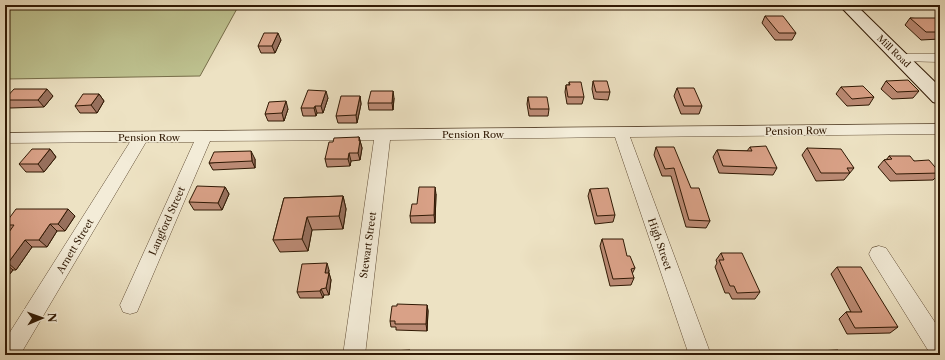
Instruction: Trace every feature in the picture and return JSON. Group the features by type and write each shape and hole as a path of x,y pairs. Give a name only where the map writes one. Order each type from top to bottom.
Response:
{"street":[{"name":"Mill Road","path":"847,5 902,58 940,98"},
{"path":"902,58 940,58"},
{"name":"Pension Row","path":"5,138 940,129"},
{"name":"High Street","path":"621,133 700,355"},
{"name":"Stewart Street","path":"354,355 383,135"},
{"name":"Arnett Street","path":"8,355 141,137"},
{"name":"Langford Street","path":"130,304 204,137"},
{"path":"879,254 940,349"}],"green space":[{"path":"5,5 239,5 200,76 5,79"}],"building":[{"path":"765,16 783,16 796,33 779,33"},
{"path":"910,18 937,18 940,21 940,32 926,32"},
{"path":"264,33 278,33 272,46 258,46"},
{"path":"908,80 919,91 897,92 886,81"},
{"path":"593,81 607,81 610,92 596,92"},
{"path":"569,82 581,82 584,97 568,97 566,85 570,85"},
{"path":"863,86 874,97 852,99 841,87"},
{"path":"677,88 694,88 702,106 684,106"},
{"path":"14,89 47,89 38,100 5,100"},
{"path":"308,90 326,91 321,106 315,106 314,108 301,108"},
{"path":"371,91 393,91 392,103 368,103"},
{"path":"83,94 99,94 91,105 75,106"},
{"path":"341,96 360,96 356,115 336,116"},
{"path":"528,97 547,97 549,109 530,109"},
{"path":"286,101 282,113 265,114 269,102"},
{"path":"359,137 360,141 358,153 349,153 348,159 325,159 329,142 333,142 334,138"},
{"path":"766,146 777,168 723,166 717,150 752,151 750,147"},
{"path":"656,147 674,147 691,188 699,188 710,221 689,220 674,168 665,169"},
{"path":"807,148 841,149 854,168 847,168 850,173 821,173"},
{"path":"32,149 50,149 38,164 19,164"},
{"path":"251,151 252,161 209,163 214,152"},
{"path":"889,156 910,156 914,161 929,160 940,173 896,174 884,160 892,159"},
{"path":"197,186 225,187 218,203 189,202"},
{"path":"419,187 435,187 434,215 410,216 412,204 417,204"},
{"path":"608,188 615,215 597,216 590,189"},
{"path":"343,196 339,216 307,217 302,239 273,240 284,198"},
{"path":"16,209 68,209 58,224 50,224 39,240 25,240 8,263 5,263 5,240 14,225 5,224"},
{"path":"602,239 623,239 627,256 630,256 635,268 631,269 634,278 613,279"},
{"path":"721,253 742,253 760,292 737,293 734,286 730,286 719,260 724,260"},
{"path":"327,263 325,273 329,273 326,288 321,289 320,291 297,292 302,264"},
{"path":"837,267 861,267 898,327 855,328 846,312 862,312"},
{"path":"397,304 427,305 426,324 395,324 395,321 390,321 392,306 397,306"},
{"path":"410,350 410,355 391,355 392,351"},
{"path":"838,350 841,355 820,355 818,351"}]}
